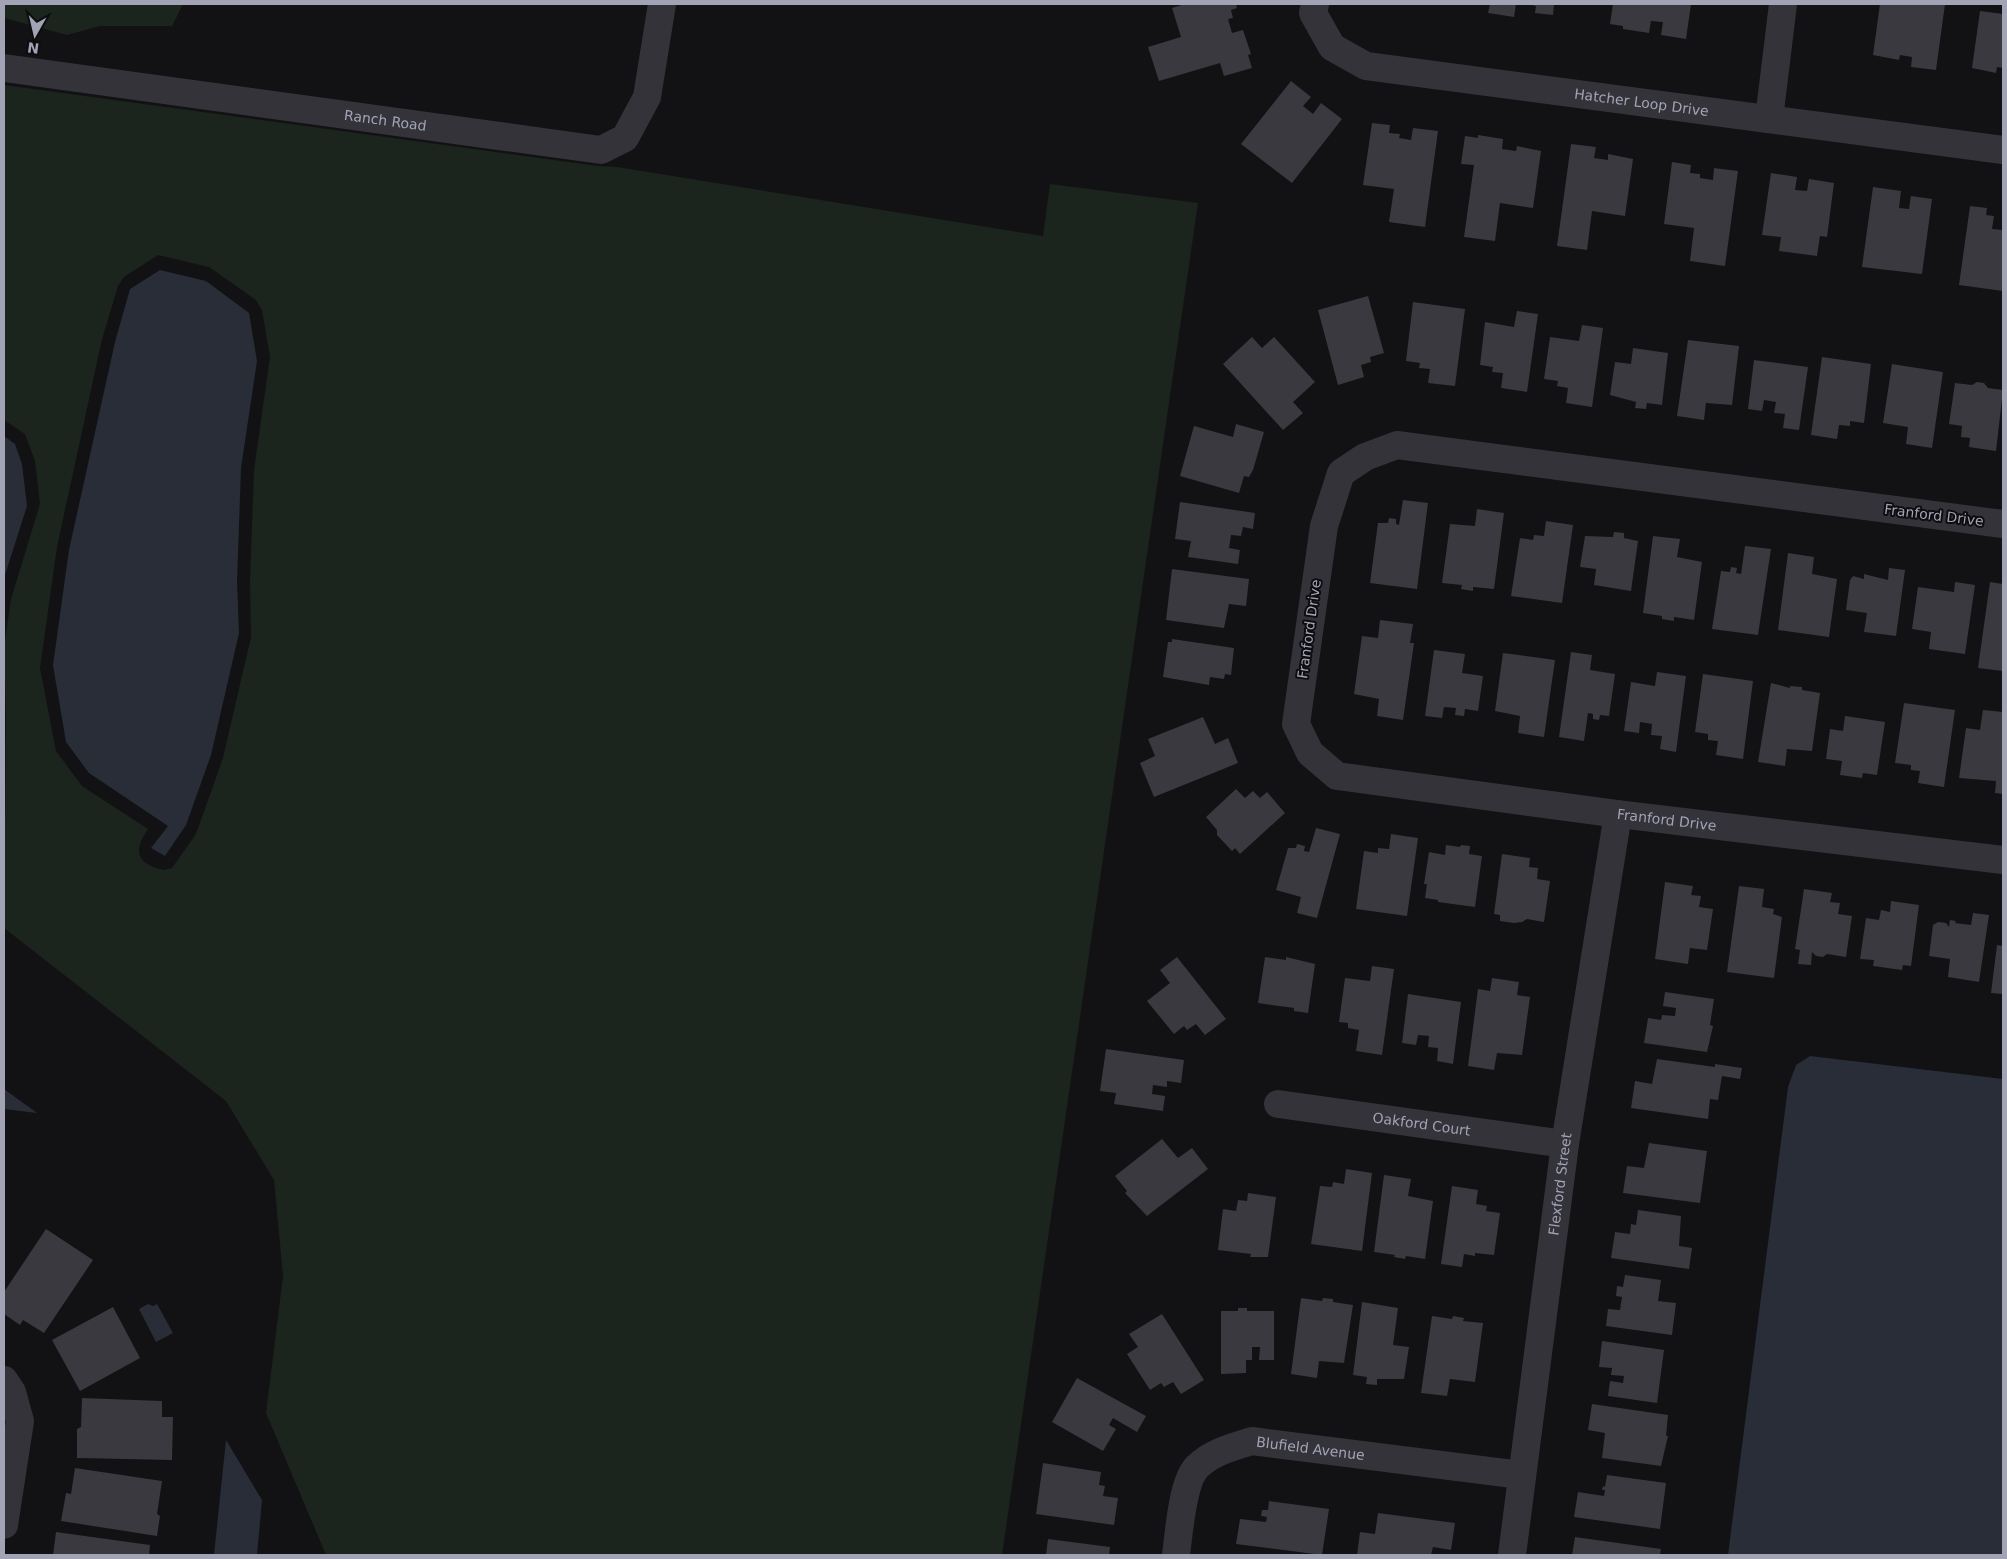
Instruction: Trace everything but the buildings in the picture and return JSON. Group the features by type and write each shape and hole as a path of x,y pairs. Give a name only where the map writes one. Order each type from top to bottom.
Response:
{"street":[{"name":"Ranch Road","path":"4,68 601,150 626,138 647,97 662,4"},
{"name":"Hatcher Loop Drive","path":"1315,4 1313,13 1332,47 1366,66 2003,150"},
{"path":"1769,119 1783,4"},
{"name":"Franford Drive","path":"2003,524 1397,445 1366,457 1341,473 1324,526 1296,724 1310,753 1337,776 1618,814 2003,860"},
{"name":"Flexford Street","path":"1512,1555 1566,1144 1618,814"},
{"name":"Oakford Court","path":"1278,1104 1566,1144"},
{"path":"4,1380 12,1392 20,1421 4,1525"},
{"name":"Blufield Avenue","path":"1176,1555 1182,1502 1196,1467 1220,1451 1252,1441 1521,1475"}],"shaded area":[{"path":"4,4 183,4 172,26 100,26 67,35 4,18"},
{"path":"4,85 598,166 617,167 1043,236 1050,184 1198,203 1002,1555 326,1555 266,1413 283,1276 274,1180 226,1101 4,928 6,717 4,647 11,599 40,504 35,461 25,434 4,420","holes":["158,255 209,267 256,300 262,310 270,357 254,470 250,581 251,637 223,758 196,834 172,868 164,870 148,864 140,856 140,844 148,829 82,786 56,751 40,668 57,547 102,339 118,286 124,277"]},
{"path":"160,270 206,281 249,313 257,361 241,468 237,581 239,633 211,755 186,825 165,856 151,848 168,826 89,773 66,742 53,665 69,550 115,342 130,289"},
{"path":"4,436 15,444 22,464 27,506 4,578"},
{"path":"1810,1056 2003,1079 2003,1555 1728,1555 1788,1087 1796,1065"},
{"path":"4,1089 37,1113 4,1109"},
{"path":"148,1304 153,1306 157,1304 173,1333 156,1342 139,1309"},
{"path":"226,1440 262,1500 257,1555 214,1555"}]}
